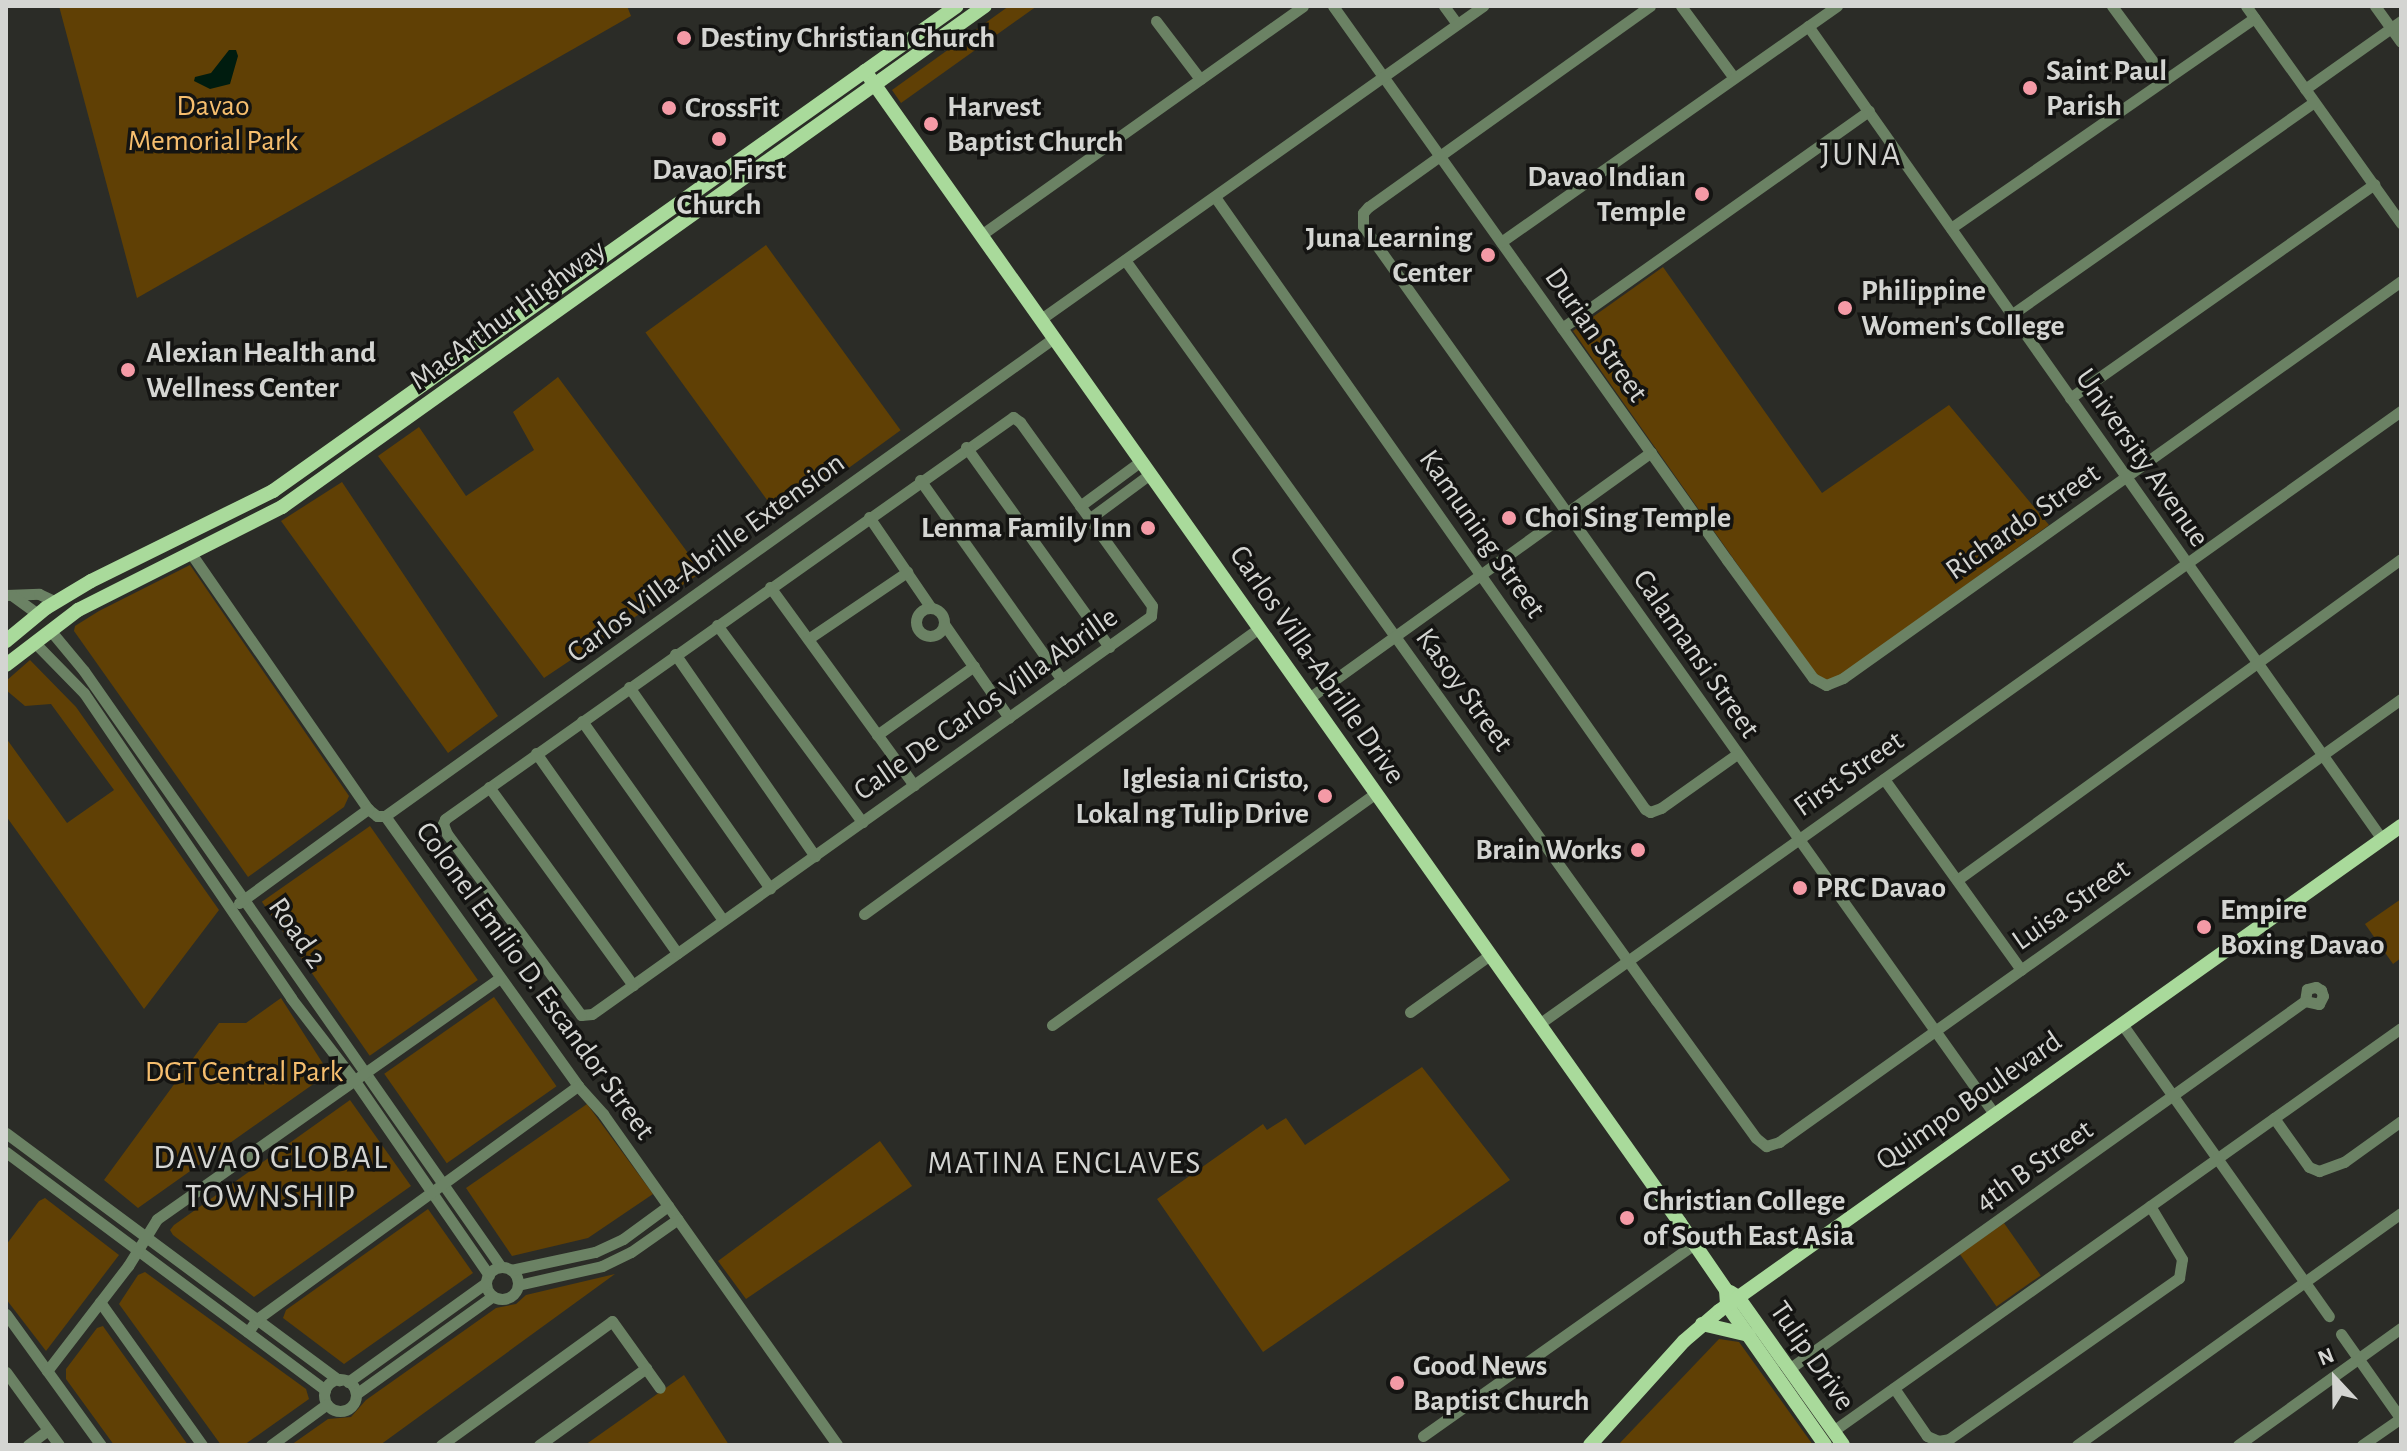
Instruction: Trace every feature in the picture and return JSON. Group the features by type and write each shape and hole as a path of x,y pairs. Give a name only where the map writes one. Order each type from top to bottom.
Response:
{"main road":[{"name":"MacArthur Highway","path":"6,641 56,602 273,491 957,6"},
{"name":"MacArthur Highway","path":"6,665 50,630 107,594 282,507 985,6"},
{"name":"Carlos Villa-Abrille Drive","path":"865,71 1730,1297"},
{"path":"731,165 741,180"},
{"path":"630,238 640,251"},
{"path":"450,365 461,380"},
{"name":"Quimpo Boulevard","path":"1590,1445 1730,1297 1995,1115 2401,826"},
{"name":"Tulip Drive","path":"1730,1297 1789,1369 1843,1445"},
{"name":"Tulip Drive","path":"1730,1297 1749,1335 1825,1445"},
{"path":"1702,1324 1749,1335"}],"street":[{"path":"981,235 1303,6"},
{"name":"Durian Street","path":"1333,6 1813,678 1826,685"},
{"path":"1444,6 1457,24"},
{"path":"1041,319 1483,6"},
{"path":"1440,156 1650,6"},
{"path":"1681,6 1734,78"},
{"path":"1501,242 1837,6"},
{"path":"2112,6 2166,79"},
{"path":"2246,6 2401,223"},
{"path":"2375,6 2396,25 2401,42"},
{"path":"1951,228 2254,18"},
{"path":"1156,21 1200,79"},
{"path":"2305,89 2396,25"},
{"name":"University Avenue","path":"1808,26 2382,839"},
{"path":"2011,315 2314,102"},
{"path":"1562,328 1869,111"},
{"name":"Calamansi Street","path":"1440,156 1368,207 1362,220 1366,232 1995,1115"},
{"path":"2070,398 2374,184"},
{"name":"Kamuning Street","path":"1215,197 1645,809 1650,812 1661,808 1737,754"},
{"name":"Kasoy Street","path":"1125,260 1756,1138 1766,1146"},
{"name":"Richardo Street","path":"1826,685 1843,678 2401,281"},
{"name":"Carlos Villa-Abrille Extension","path":"385,816 1054,338"},
{"name":"First Street","path":"1539,1024 2401,411"},
{"name":"Calle De Carlos Villa Abrille","path":"1017,419 1153,609 1149,618 592,1014 581,1015 447,834 443,824 445,819 966,447 1003,421 1017,419"},
{"path":"966,447 1109,647"},
{"path":"1309,698 1651,452"},
{"path":"1080,506 1141,461"},
{"path":"1089,519 1150,474"},
{"path":"920,480 1062,680"},
{"path":"1114,482 1123,494"},
{"path":"869,517 931,608 941,613 944,624 1009,718"},
{"path":"190,552 368,809 231,909"},
{"path":"1957,880 2401,559"},
{"path":"808,639 907,572"},
{"path":"770,587 914,785"},
{"path":"10,595 39,594 56,602"},
{"path":"10,595 38,614"},
{"path":"931,608 917,616 920,633 937,635 944,624"},
{"path":"717,625 862,822"},
{"path":"864,914 1259,628"},
{"name":"Road 2","path":"50,630 84,671 306,988 488,1279 493,1296"},
{"name":"Road 2","path":"34,642 78,685 291,998 360,1077 518,1285"},
{"path":"675,654 815,856"},
{"path":"877,735 974,666"},
{"path":"629,687 770,888"},
{"name":"Luisa Street","path":"1766,1146 1779,1142 2401,699"},
{"path":"582,721 723,920"},
{"path":"536,753 677,953"},
{"path":"143,779 154,771"},
{"path":"1884,779 2021,970"},
{"path":"489,787 633,985"},
{"path":"1052,1025 1376,793"},
{"name":"Colonel Emilio D. Escandor Street","path":"368,809 377,816 385,816 578,1086 603,1114 837,1445"},
{"path":"1410,1012 1490,955"},
{"path":"47,1371 100,1302 145,1235 167,1211 500,978"},
{"path":"291,998 306,988"},
{"name":"4th B Street","path":"1789,1369 2305,1001"},
{"path":"2122,1024 2329,1316"},
{"path":"1833,1431 2401,1028"},
{"path":"248,1332 257,1319 578,1086"},
{"path":"2274,1118 2309,1167 2319,1171 2344,1162 2401,1121"},
{"path":"6,1133 343,1381 356,1394"},
{"path":"6,1152 325,1390 327,1404 338,1411 348,1409 356,1394 493,1296 506,1298 518,1285 602,1266 631,1252 678,1219"},
{"path":"87,1212 97,1200"},
{"path":"325,1390 343,1381 506,1268 595,1252 623,1239 668,1206"},
{"path":"1894,1388 1927,1436 1938,1441 1949,1439 2179,1278 2182,1259 2150,1206"},
{"path":"2077,1445 2401,1213"},
{"path":"1423,1436 1694,1244"},
{"path":"100,1302 202,1445"},
{"path":"6,1314 101,1445"},
{"path":"441,1445 612,1321 660,1388"},
{"path":"2238,1445 2401,1328"},
{"path":"2341,1334 2401,1418 2362,1445"},
{"path":"539,1445 646,1368"},
{"path":"6,1372 11,1390 59,1445"},
{"path":"271,1445 327,1404"},
{"path":"28,1445 48,1430"}],"green space":[{"name":"Davao Memorial Park","path":"59,6 627,6 631,16 137,298"},
{"path":"1009,6 1037,6 901,103 892,90"},
{"path":"766,245 901,430 780,518 645,333"},
{"path":"1663,267 1822,493 1949,405 2049,525 1840,676 1825,681 1814,673 1573,331"},
{"path":"558,377 702,572 544,678 378,456 419,427 466,496 534,450 513,412"},
{"path":"342,482 498,716 448,753 281,521"},
{"path":"190,565 349,796 344,807 248,877 74,631 75,626 99,611"},
{"path":"30,660 76,707 219,910 144,1009 6,816 6,738 67,823 114,790 51,704 25,706 6,690 6,681"},
{"path":"370,826 478,980 370,1056 262,902"},
{"path":"2401,899 2401,958 2393,964 2365,924"},
{"path":"494,997 557,1086 447,1163 384,1074"},
{"name":"DGT Central Park","path":"281,998 329,1073 138,1208 104,1180 219,1023 246,1023"},
{"path":"1422,1067 1510,1180 1263,1352 1157,1199 1263,1124 1267,1130 1286,1118 1305,1145"},
{"path":"350,1100 411,1186 254,1297 173,1235 170,1230 174,1225"},
{"path":"587,1104 653,1194 588,1238 512,1256 466,1188"},
{"path":"880,1141 912,1186 746,1299 718,1261"},
{"path":"45,1198 119,1255 46,1351 6,1299 6,1245 39,1201"},
{"path":"428,1209 473,1273 344,1364 283,1318 286,1310"},
{"path":"2004,1223 2041,1275 1996,1306 1960,1254"},
{"path":"145,1272 306,1389 309,1399 244,1445 221,1445 119,1304 138,1275"},
{"path":"615,1274 380,1445 291,1445 328,1419 351,1417 366,1400 496,1308 516,1304 526,1295"},
{"path":"103,1326 188,1445 114,1445 66,1379 66,1369 97,1328"},
{"path":"1719,1339 1739,1342 1813,1445 1618,1445"},
{"path":"684,1375 729,1445 585,1445"}],"shaded area":[{"path":"229,50 236,50 238,56 230,84 210,89 194,81 195,77 211,73"}],"place":[{"name":"Destiny Christian Church","path":"684,38"},
{"name":"Saint Paul Parish","path":"2030,88"},
{"name":"CrossFit","path":"669,108"},
{"name":"Harvest Baptist Church","path":"931,124"},
{"name":"Davao First Church","path":"719,139"},
{"name":"Davao Indian Temple","path":"1702,194"},
{"name":"Juna Learning Center","path":"1488,255"},
{"name":"Philippine Women's College","path":"1845,308"},
{"name":"Alexian Health and Wellness Center","path":"128,370"},
{"name":"Choi Sing Temple","path":"1509,518"},
{"name":"Lenma Family Inn","path":"1148,528"},
{"name":"Iglesia ni Cristo, Lokal ng Tulip Drive","path":"1325,796"},
{"name":"Brain Works","path":"1638,850"},
{"name":"PRC Davao","path":"1800,888"},
{"name":"Empire Boxing Davao","path":"2204,927"},
{"name":"Christian College of South East Asia","path":"1627,1218"},
{"name":"Good News Baptist Church","path":"1397,1383"}],"district":[{"name":"JUNA","path":"1861,156"},
{"name":"MATINA ENCLAVES","path":"1065,1163"},
{"name":"DAVAO GLOBAL TOWNSHIP","path":"271,1178"}]}
